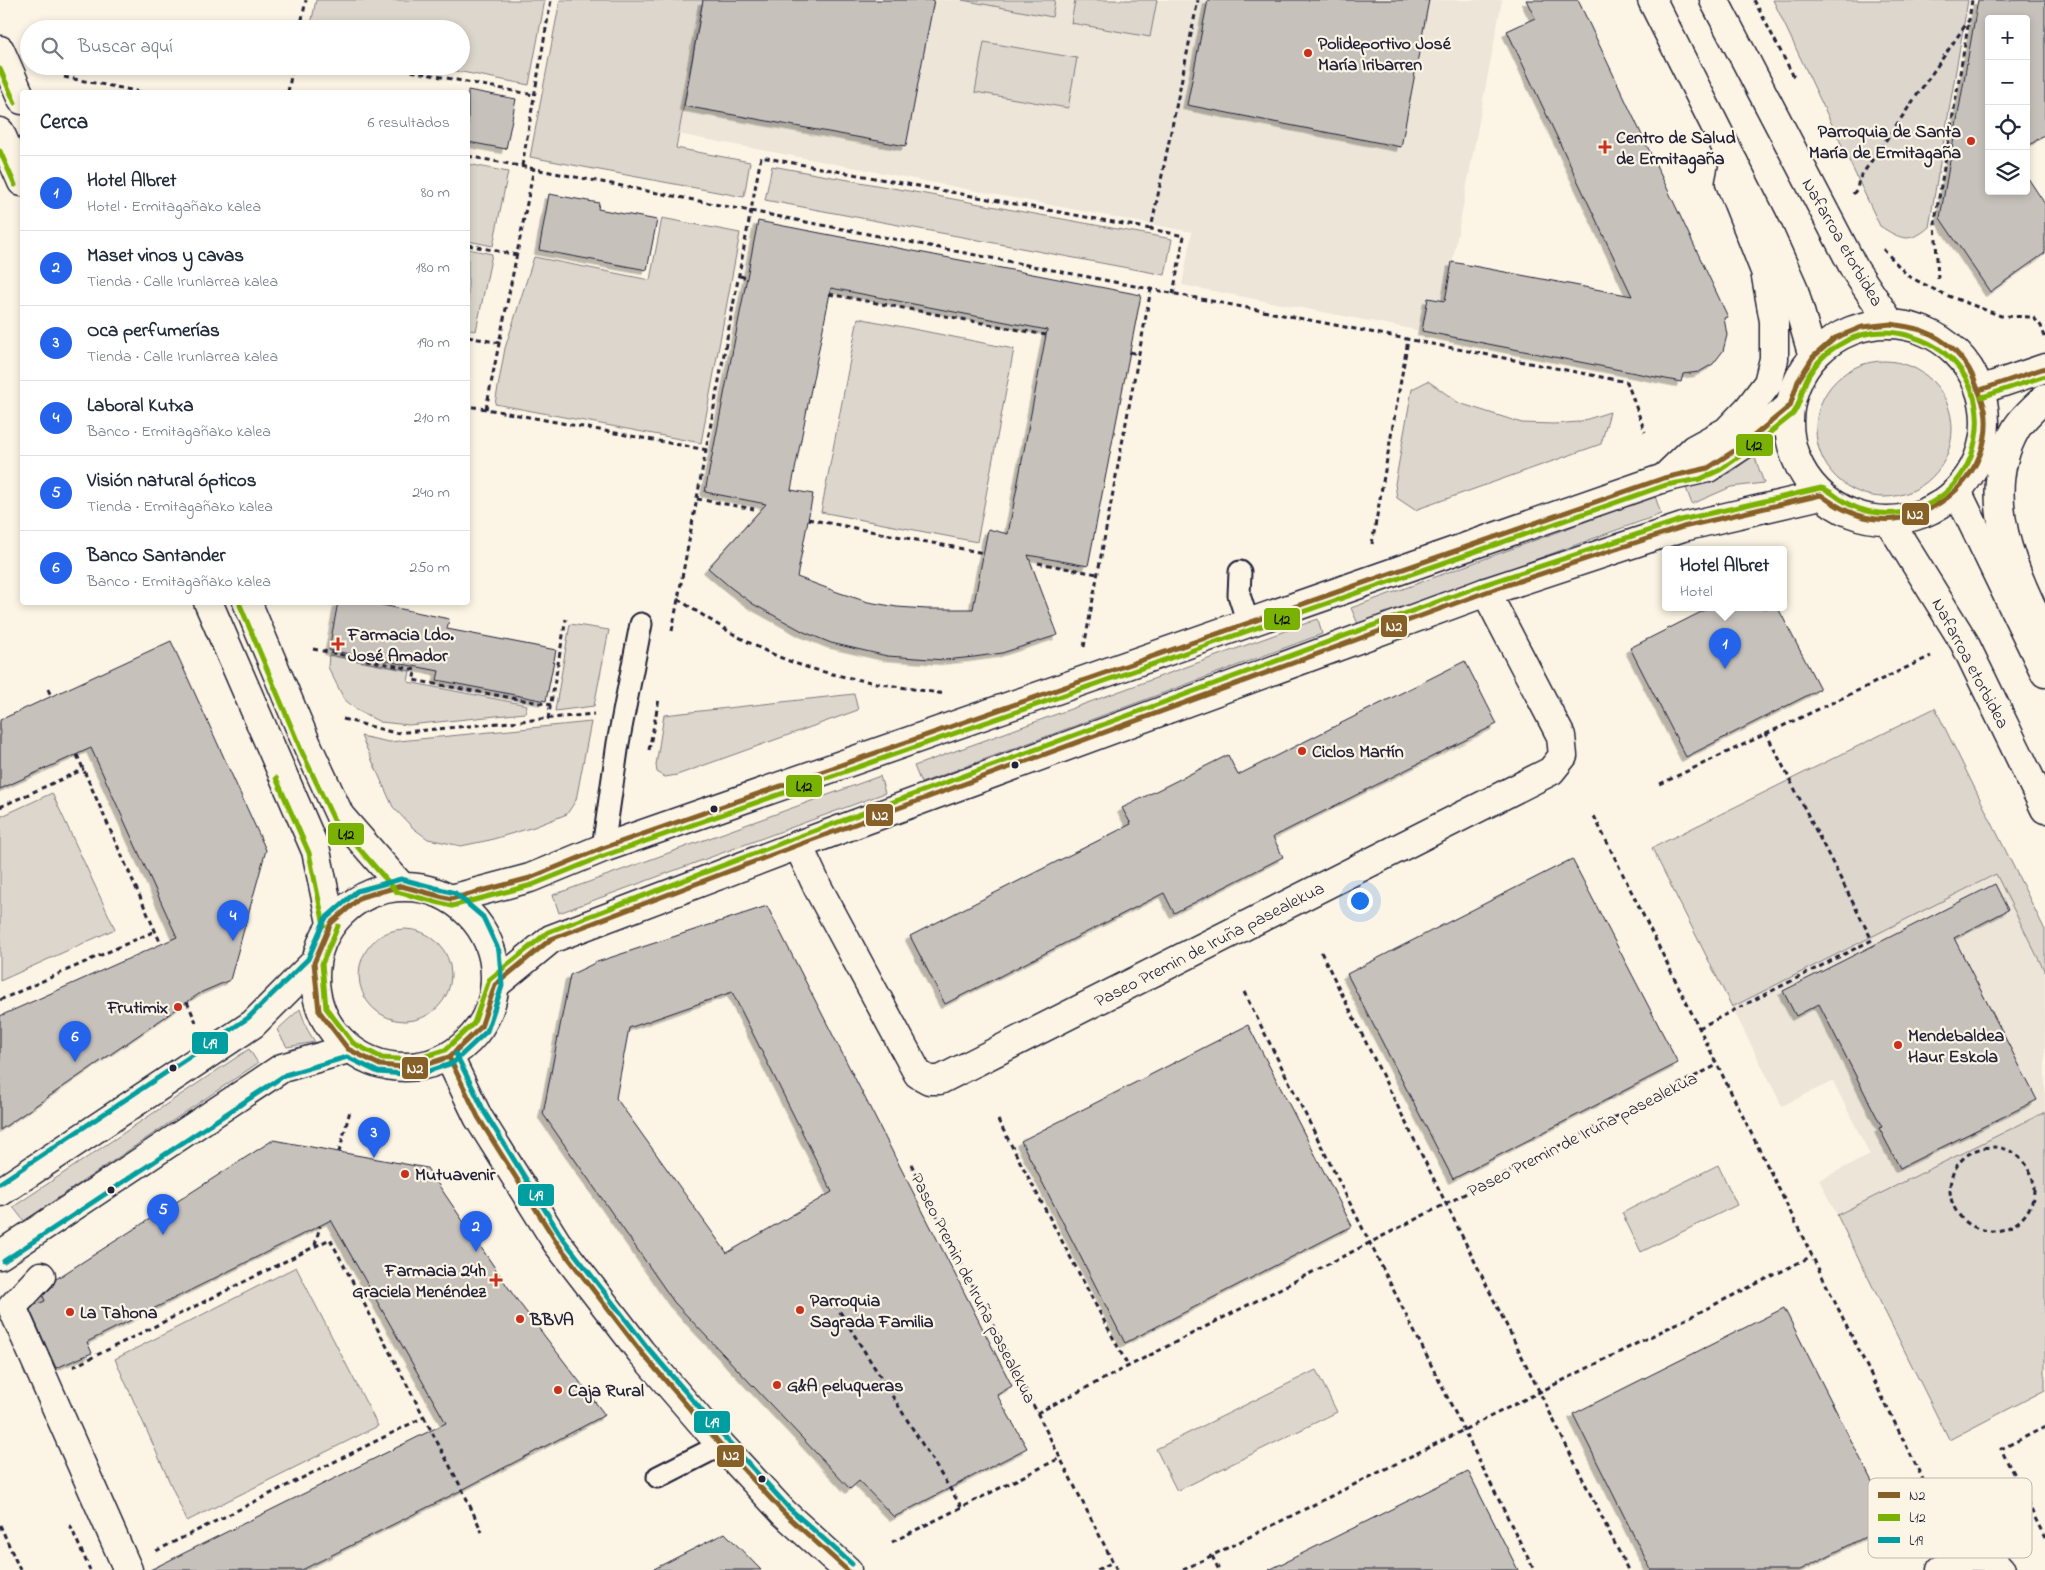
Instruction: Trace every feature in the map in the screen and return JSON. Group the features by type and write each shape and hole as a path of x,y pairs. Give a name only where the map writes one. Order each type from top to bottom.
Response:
{"street":[{"path":"1652,0 1734,163 1793,287 1813,357"},
{"name":"Nafarroa etorbidea","path":"1714,0 1855,270 1891,324"},
{"path":"0,50 20,95"},
{"path":"0,132 20,177"},
{"path":"1664,478 1694,449 1727,431 1749,408 1768,383 1774,359 1774,321 1765,271 1730,183 1734,163"},
{"path":"1891,324 1920,330 1946,343 1967,364 1980,390 1986,417 1984,444 1974,470 1957,491 1938,507 1914,517 1889,521 1865,518 1841,510 1821,496 1800,470 1792,447 1790,439 1790,406 1798,381 1813,357 1835,338 1862,327 1891,324"},
{"path":"1980,390 2045,368"},
{"path":"2045,398 2017,428 2006,450 2001,468 1999,493 2002,525 2013,564 2045,634"},
{"path":"452,899 530,878 603,848 1664,478 1708,468 1742,445 1790,406"},
{"path":"1957,491 2045,673"},
{"path":"496,985 551,938 798,845 1486,592 1682,526 1821,496"},
{"name":"Nafarroa etorbidea","path":"1889,521 1964,642 2045,809"},
{"name":"Paseo Premin de Iruña pasealekua","path":"798,845 818,888 918,1074 929,1080 940,1080 1551,771 1564,756 1561,736 1486,592"},
{"path":"209,605 316,851 331,923"},
{"path":"248,605 308,747 340,816 401,886"},
{"path":"0,1192 253,1024 314,963 331,923 361,897 401,886 452,899 477,922 492,952 496,985 481,1027 449,1057 415,1068 380,1065 348,1049 319,1011 314,963"},
{"path":"0,1255 282,1068 348,1049"},
{"path":"449,1057 478,1117 557,1243 641,1352 721,1446 784,1513 847,1570"},
{"path":"41,1276 12,1307 127,1567"},
{"path":"1941,1570 1964,1558"},
{"path":"1990,1558 2001,1570"}],"lane":[{"path":"1240,572 1238,595 1248,623"},
{"path":"603,848 618,743 641,624"},
{"path":"658,1477 721,1446"}],"path":[{"path":"302,20 306,0"},
{"path":"522,166 551,0"},
{"path":"1150,229 1198,0"},
{"path":"1754,0 1795,81"},
{"path":"1938,279 1934,221 1972,0"},
{"name":"Nafarroa etorbidea","path":"1849,186 1853,194 1857,189 1859,179 1969,20"},
{"path":"288,90 291,75"},
{"path":"431,75 534,95"},
{"path":"64,77 131,90"},
{"path":"470,156 1627,382 1646,432"},
{"path":"671,636 761,157 1184,236 1173,294"},
{"path":"486,409 534,168"},
{"name":"Nafarroa etorbidea","path":"1879,244 1908,276 1941,293 2002,316 2032,317 2041,326 2045,338"},
{"path":"470,245 517,255"},
{"path":"740,276 747,278"},
{"path":"1084,648 1150,289"},
{"path":"830,294 1046,336"},
{"path":"470,337 500,342"},
{"path":"1372,544 1408,340"},
{"path":"1130,352 1138,354"},
{"path":"470,406 707,450"},
{"path":"697,499 754,509"},
{"path":"808,519 984,554"},
{"path":"1038,563 1097,574"},
{"path":"678,599 752,645 812,669 882,684 947,694"},
{"path":"548,719 566,619"},
{"path":"313,649 416,670 414,680 551,705"},
{"path":"1660,784 1931,656"},
{"path":"48,690 51,696"},
{"path":"649,750 660,693"},
{"path":"343,719 395,733 602,714"},
{"path":"1699,1028 1872,940 1766,733"},
{"path":"77,754 162,944"},
{"path":"0,807 84,769"},
{"name":"Paseo Premin de Iruña pasealekua","path":"1594,816 1922,1478"},
{"path":"0,1000 156,931"},
{"name":"Paseo Premin de Iruña pasealekua","path":"1321,952 1628,1570"},
{"path":"1244,992 1534,1570"},
{"path":"187,1002 196,1022"},
{"name":"Paseo Premin de Iruña pasealekua","path":"1038,1413 1717,1064"},
{"path":"339,1152 350,1111"},
{"path":"998,1120 1128,1366"},
{"path":"1996,1147 2009,1151 2021,1158 2030,1170 2034,1182 2034,1196 2030,1209 2021,1220 2009,1228 1995,1232 1982,1230 1969,1224 1959,1215 1952,1203 1950,1189 1952,1175 1959,1163 1969,1154 1982,1148 1996,1147"},
{"name":"Paseo Premin de Iruña pasealekua","path":"912,1164 1117,1570"},
{"path":"315,1246 320,1226"},
{"path":"44,1382 330,1239 464,1493 482,1532"},
{"path":"1183,1570 1812,1256"},
{"path":"835,1304 962,1508"},
{"path":"127,1567 424,1417"},
{"path":"2015,1478 2001,1449 2045,1427"},
{"path":"892,1542 1060,1458"},
{"path":"2032,1512 2045,1538"},
{"path":"0,1525 20,1570"},
{"path":"1212,1556 1219,1570"},
{"path":"1097,1570 1113,1562"}],"shaded area":[{"path":"316,0 545,0 529,85 470,74 470,20 312,20"},
{"path":"560,0 703,0 676,148 750,162 744,197 530,157"},
{"path":"703,0 1502,0 1445,301 1428,298 1422,331 1182,285 1192,232 678,134"},
{"path":"962,0 1055,0 1052,17"},
{"path":"1075,0 1157,0 1150,37 1071,23"},
{"path":"1773,0 1968,0 1929,227 1916,236 1910,238 1899,237 1880,226"},
{"path":"984,42 1077,58 1068,108 975,92"},
{"path":"470,164 508,172 493,246 470,241"},
{"path":"772,166 1172,239 1165,275 765,200"},
{"path":"662,218 740,233 701,443 495,404 505,348 534,257 650,280"},
{"path":"470,249 492,254 476,331 470,330"},
{"path":"858,318 1014,349 977,542 821,512"},
{"path":"1884,361 1910,366 1932,381 1947,403 1952,429 1947,455 1932,477 1910,492 1884,497 1858,492 1836,477 1821,455 1816,429 1821,403 1836,381 1858,366"},
{"path":"1428,381 1459,403 1522,423 1554,424 1578,422 1610,412 1601,444 1415,510 1397,498 1395,484 1412,389"},
{"path":"1754,455 1764,483 1731,487 1692,504 1686,488 1730,473"},
{"path":"1655,496 1661,514 1358,624 1351,608"},
{"path":"1318,619 1322,634 921,783 914,766"},
{"path":"570,624 609,630 594,706 555,711"},
{"path":"329,655 410,671 408,682 527,705 525,713 409,725 380,722 357,710 344,699 328,667"},
{"path":"854,694 858,710 677,775 665,777 657,772 656,765 664,715"},
{"path":"1935,708 2045,930 2045,972 1996,874 1732,1007 1652,848"},
{"path":"591,722 576,800 567,814 534,827 461,846 428,839 413,828 393,807 361,736 389,742"},
{"path":"880,776 885,793 559,913 553,895"},
{"path":"52,793 115,929 0,981 0,817"},
{"name":"Mendebaldea Haur Eskola","path":"1996,874 2045,972 2045,1112 1837,1215 1819,1180 1870,1155 1833,1081 1782,1106 1732,1007"},
{"path":"405,929 423,933 437,943 447,957 451,975 447,993 437,1007 423,1017 405,1021 387,1017 373,1007 363,993 359,975 363,957 373,943 387,933"},
{"path":"300,1009 307,1029 315,1042 287,1047 277,1030"},
{"path":"249,1049 258,1063 24,1221 13,1207"},
{"path":"2045,1112 2045,1390 1949,1440 1837,1215"},
{"path":"1718,1165 1737,1205 1641,1252 1622,1213"},
{"path":"296,1267 378,1426 187,1521 115,1359"},
{"path":"1316,1370 1337,1412 1177,1491 1156,1449"}],"building":[{"path":"703,0 934,0 906,146 684,106"},
{"name":"Polideportivo José María Iribarren","path":"1208,0 1429,0 1401,147 1187,105"},
{"name":"Centro de Salud de Ermitagaña","path":"1526,0 1578,0 1728,317 1724,318 1727,335 1723,351 1713,364 1699,372 1683,374 1681,382 1422,331 1428,298 1445,301 1452,262 1632,296 1507,31 1535,18"},
{"name":"Parroquia de Santa María de Ermitagaña","path":"1978,0 2045,0 2045,134 2030,145 2030,15 1985,15 1985,195 2030,195 2030,181 2045,204 2045,253 1990,292 1940,218"},
{"path":"470,90 516,99 506,149 470,142"},
{"path":"549,194 599,203 598,209 657,220 647,270 539,250"},
{"path":"758,221 1141,295 1088,566 1028,555 1058,635 1002,653 945,660 887,656 831,643 804,632 753,604 708,568 766,504 705,492","holes":["831,288 1047,330 1008,534 988,529 973,609 927,609 897,607 868,602 797,577 813,494 791,490"]},
{"path":"337,605 382,605 449,619 447,629 556,650 546,701 437,680 439,671 329,650"},
{"path":"1703,611 1780,611 1820,689 1686,757 1630,648"},
{"path":"171,641 266,850 230,980 202,992 0,1130 0,1016 177,937 91,748 0,789 0,720"},
{"path":"1465,661 1497,724 1273,837 1283,857 1174,913 1164,893 945,1004 910,936 1131,824 1122,808 1228,755 1238,775"},
{"path":"1572,859 1678,1063 1453,1179 1347,974"},
{"path":"1995,884 2008,910 1954,938 2037,1100 1900,1168 1879,1128 1882,1127 1819,1004 1796,1016 1783,991"},
{"path":"767,906 1012,1386 997,1395 1027,1448 894,1517 859,1481 850,1489 674,1302 543,1114 570,975 597,962","holes":["732,992 832,1192 727,1253 616,1098 629,1028"]},
{"path":"1248,1025 1352,1226 1125,1343 1021,1141"},
{"path":"273,1140 427,1168 514,1296 605,1415 456,1493 302,1570 150,1570 446,1423 331,1220 87,1342 92,1353 56,1368 30,1310 35,1305 45,1301 43,1296 52,1287 56,1279"},
{"path":"1784,1308 1870,1478 1868,1478 1868,1536 1800,1570 1651,1570 1573,1414"},
{"path":"1468,1471 1518,1570 1269,1570"},
{"path":"725,1533 761,1570 652,1570"}],"transit line":[{"name":"L12","path":"0,69 15,103"},
{"name":"L12","path":"0,151 15,185"},
{"name":"N2","path":"1891,324 1910,327 1931,334 1956,352 1969,368 1985,409 1986,432 1981,453 1971,473 1957,490 1939,503 1920,513 1898,519 1868,518 1847,511 1821,495 1683,527 1486,592 798,845 551,939 495,985 481,1027 449,1057 415,1068 380,1065 348,1049 319,1011 314,963 331,923 361,897 401,886 451,899 530,878 603,848 1664,478 1708,468 1743,445 1790,406 1798,381 1813,357 1835,338 1862,327 1891,324"},
{"name":"L12","path":"240,605 301,750 334,820 397,892 452,906 532,885 606,855 1666,485 1700,479 1720,470 1793,414 1799,404 1806,380 1817,363 1832,350 1854,337 1872,333 1891,332 1910,336 1944,353 1966,378 1976,408 1976,440 1965,469 1944,494 1916,509 1879,513 1869,512 1859,509 1821,488 1681,520 1483,585 795,838 548,932 489,980 474,1023 445,1050 414,1060 382,1058 353,1043 326,1008 322,964 338,926"},
{"name":"N2","path":"1980,390 2045,368"},
{"name":"L12","path":"1982,397 2045,376"},
{"name":"L12","path":"276,778 309,853 324,925"},
{"name":"L19","path":"0,1183 248,1018 308,959 325,919 357,891 401,879 455,893 483,917 499,951 502,986 487,1031 453,1063 417,1075 378,1072 347,1057 285,1075 4,1261"},
{"name":"L19","path":"456,1054 485,1113 563,1239 647,1347 727,1440 789,1508 852,1564"},
{"name":"N2","path":"449,1057 478,1117 557,1243 641,1352 721,1445 784,1513 847,1570"}],"place":[{"name":"Polideportivo José María Iribarren","path":"1308,53"},
{"name":"Parroquia de Santa María de Ermitagaña","path":"1971,141"},
{"name":"Centro de Salud de Ermitagaña","path":"1605,147"},
{"name":"Farmacia Ldo. José Amador","path":"338,644"},
{"name":"Hotel Albret","path":"1725,669"},
{"name":"Ciclos Martín","path":"1302,751"},
{"name":"Laboral Kutxa","path":"233,941"},
{"name":"Frutimix","path":"178,1007"},
{"name":"Mendebaldea Haur Eskola","path":"1898,1045"},
{"name":"Banco Santander","path":"75,1062"},
{"name":"Oca perfumerías","path":"374,1158"},
{"name":"Mutuavenir","path":"405,1174"},
{"name":"Visión natural ópticos","path":"163,1235"},
{"name":"Maset vinos y cavas","path":"476,1252"},
{"name":"Farmacia 24h Graciela Menéndez","path":"496,1280"},
{"name":"Parroquia Sagrada Familia","path":"800,1310"},
{"name":"La Tahona","path":"70,1312"},
{"name":"BBVA","path":"520,1319"},
{"name":"G&A peluqueras","path":"777,1385"},
{"name":"Caja Rural","path":"558,1390"}]}
